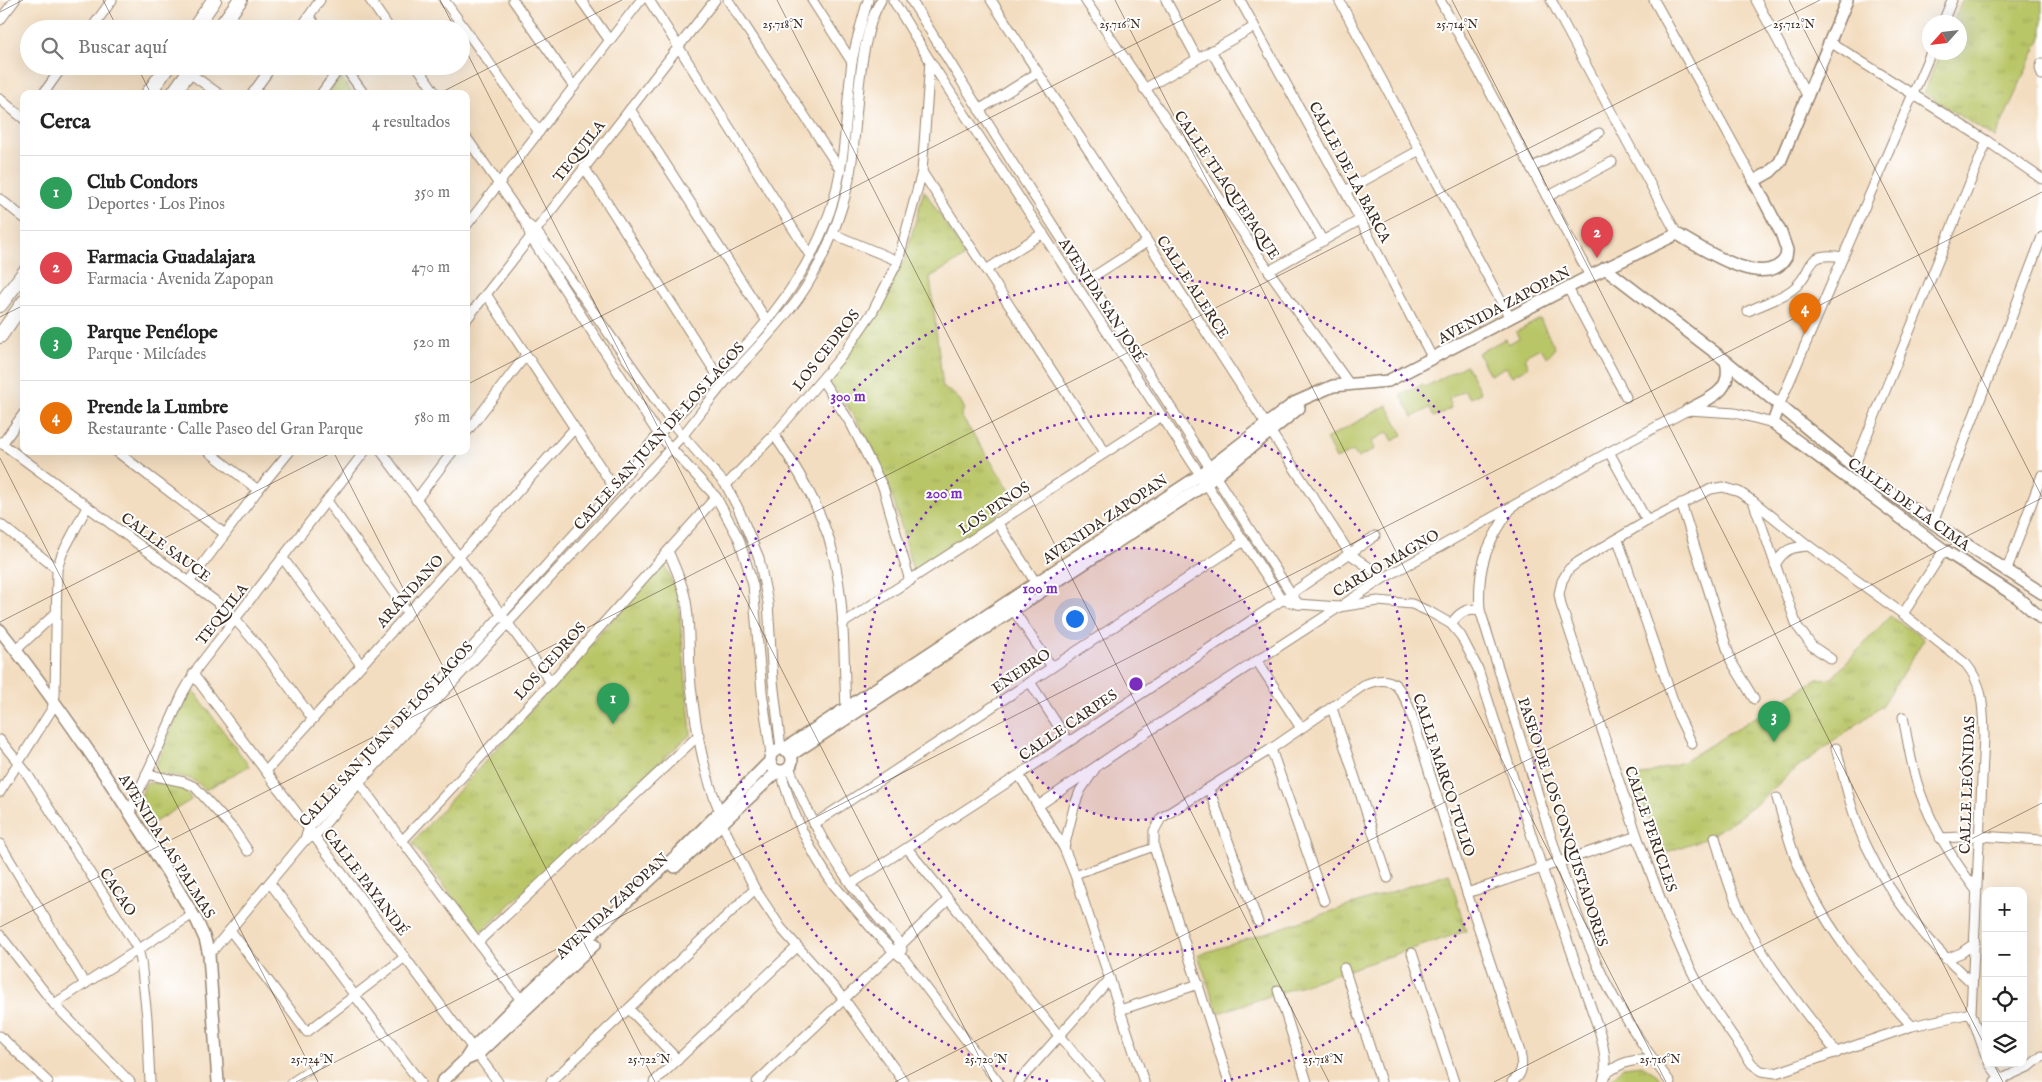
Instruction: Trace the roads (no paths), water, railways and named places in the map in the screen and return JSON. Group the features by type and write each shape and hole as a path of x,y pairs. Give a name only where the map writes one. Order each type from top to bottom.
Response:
{"main road":[{"path":"200,20 214,0"},
{"path":"226,20 240,0"},
{"path":"151,90 162,75"},
{"path":"176,90 186,75"},
{"path":"0,305 20,278"},
{"path":"0,336 20,308"}],"street":[{"path":"0,20 15,0"},
{"path":"98,20 112,0"},
{"path":"306,20 320,0"},
{"path":"370,0 384,20"},
{"path":"444,0 458,20"},
{"path":"513,0 574,87"},
{"path":"581,0 610,41"},
{"path":"470,221 641,0"},
{"path":"649,0 811,257"},
{"name":"TEQUILA","path":"470,311 534,234 715,0"},
{"path":"728,0 841,171"},
{"path":"812,0 852,62"},
{"name":"CALLE SAN JUAN DE LOS LAGOS","path":"312,832 359,784 504,620 658,434 718,376 768,321 792,290 811,257 831,210 841,171 852,62 868,0"},
{"name":"CALLE SAN JUAN DE LOS LAGOS","path":"209,955 312,832 504,620 682,435 724,383 771,332 798,298 833,234 849,183 862,59 869,28 881,0"},
{"name":"AVENIDA SAN JOSÉ","path":"893,0 930,61 1282,600"},
{"name":"AVENIDA SAN JOSÉ","path":"911,0 1012,162 1298,604"},
{"name":"CALLE ALERCE","path":"991,0 1350,554 1384,578"},
{"name":"CALLE TLAQUEPAQUE","path":"1085,0 1269,271 1350,384"},
{"path":"1166,0 1197,58"},
{"name":"CALLE DE LA BARCA","path":"1240,0 1345,191 1434,359"},
{"path":"1338,0 1510,318"},
{"path":"1440,0 1590,276"},
{"path":"1551,0 1677,234 1719,257 1751,269 1766,271 1777,267 1786,257 1785,242 1754,181 1654,0"},
{"path":"1756,0 1808,98"},
{"path":"1754,181 1770,172 1780,162 1847,0"},
{"path":"1946,15 1952,0"},
{"path":"309,16 312,20"},
{"path":"1144,88 1254,26"},
{"path":"470,36 539,132"},
{"path":"1830,42 1986,141 2042,180"},
{"path":"1210,51 1323,241"},
{"path":"1688,410 1734,413 1773,423 1928,60"},
{"name":"LOS CEDROS","path":"726,485 774,435 822,380 863,327 898,261 922,172 930,61"},
{"path":"2042,63 2040,68 2042,75"},
{"path":"979,110 1037,73"},
{"path":"46,90 57,75"},
{"path":"197,75 215,90"},
{"path":"255,90 266,75"},
{"path":"324,90 336,75"},
{"path":"350,75 361,90"},
{"path":"422,75 433,90"},
{"path":"0,100 20,116"},
{"path":"630,109 768,321"},
{"path":"1531,168 1599,132"},
{"path":"1854,467 1986,141"},
{"path":"470,143 671,422 726,485 759,558 764,581 768,603 779,753 772,768 783,770 791,764 779,753 762,692 753,586 739,539 716,497 658,434 534,234"},
{"path":"1345,191 1418,150"},
{"path":"1002,170 1012,162"},
{"path":"1547,197 1612,162"},
{"path":"584,167 718,376"},
{"path":"922,172 1105,452"},
{"path":"0,199 20,215"},
{"path":"1269,271 1360,220"},
{"path":"986,270 1043,233"},
{"path":"833,234 898,261"},
{"name":"AVENIDA ZAPOPAN","path":"779,753 1014,611 1213,472 1294,403 1333,386 1388,381 1434,359 1605,268 1677,234"},
{"path":"1933,523 2042,237"},
{"path":"1088,280 1147,242"},
{"path":"1748,311 1788,293 1796,287 1815,258 1829,255 1843,257"},
{"name":"CALLE DE LA CIMA","path":"1605,268 1726,361 1854,467 1933,523 2042,594"},
{"path":"1568,288 1626,397"},
{"path":"486,294 614,489"},
{"path":"470,428 526,355"},
{"path":"1688,410 1717,394 1725,385 1728,372 1726,361"},
{"path":"822,380 856,432 883,487 896,526 910,581"},
{"name":"CARLO MAGNO","path":"1038,806 1384,578 1688,410"},
{"name":"LOS PINOS","path":"842,624 1162,416"},
{"path":"1,443 20,418"},
{"name":"CALLE DE LA CIMA","path":"1773,423 1944,550 2017,597 2042,619"},
{"name":"ARÁNDANO","path":"266,771 574,428"},
{"path":"774,435 789,456 808,489 828,537 835,566 842,624 846,708"},
{"name":"CALLE SAUCE","path":"1,443 213,598 235,619 313,719"},
{"path":"1609,452 1647,521"},
{"path":"121,455 225,534"},
{"path":"213,455 258,490"},
{"path":"190,581 287,455"},
{"name":"TEQUILA","path":"130,811 193,674 361,455"},
{"path":"384,455 550,682"},
{"path":"416,500 450,455"},
{"path":"2006,572 2042,475"},
{"name":"AVENIDA ZAPOPAN","path":"442,1082 721,818 779,753 1036,583 1203,479"},
{"name":"CALLE LEÓNIDAS","path":"1562,581 1569,569 1578,562 1618,540 1647,521 1711,489 1723,486 1739,492 1753,501 1808,546 1903,614 1966,664 1974,674 1983,702 1984,736 1971,1013 1982,1045"},
{"name":"LOS CEDROS","path":"402,841 550,682 716,497"},
{"path":"326,501 408,613"},
{"path":"1753,501 1797,626 1803,637 1812,646 1831,659"},
{"path":"1681,503 1731,661 1754,699"},
{"path":"0,792 48,715 54,700 57,569 62,554 88,507"},
{"name":"PASEO DE LOS CONQUISTADORES","path":"1512,507 1493,535 1484,559 1478,585 1480,610 1559,863 1598,968 1654,1061 1670,1082"},
{"path":"997,522 1036,583"},
{"path":"0,524 57,569"},
{"name":"CALLE CARPES","path":"851,884 1019,775 1375,536"},
{"path":"1618,540 1678,715 1692,744"},
{"name":"ENEBRO","path":"814,824 1244,541"},
{"path":"1775,565 1785,550 1793,546 1808,546"},
{"path":"1903,614 1944,550"},
{"path":"668,551 678,574 686,601 690,638 691,685 699,735 708,778 721,818 755,889 781,928 844,1000 904,1082"},
{"path":"282,557 362,665"},
{"name":"CALLE PERICLES","path":"1562,581 1559,594 1561,606 1637,836 1684,958 1702,991 1758,1069 1767,1073 1776,1073 1837,1053"},
{"path":"1282,600 1298,604 1339,607 1378,601 1412,604 1450,624 1461,636 1478,669 1542,868 1600,1033 1605,1053 1605,1078"},
{"path":"1450,624 1463,611 1473,608 1480,610"},
{"path":"1014,611 1052,667"},
{"path":"16,650 56,612"},
{"name":"AVENIDA LAS PALMAS","path":"0,630 54,700 130,811 202,931 209,955 218,1082"},
{"path":"1257,661 1301,728"},
{"name":"CALLE PAYANDÉ","path":"193,674 498,1082"},
{"name":"CALLE MARCO TULIO","path":"1153,842 1157,824 1161,818 1210,789 1364,685 1376,680 1393,682 1400,689 1410,710 1467,893 1520,1052 1523,1064 1520,1075 1512,1082"},
{"path":"1030,682 1068,741"},
{"path":"1332,708 1388,878"},
{"path":"1904,717 1919,787 1940,838 1976,890"},
{"path":"478,942 699,735"},
{"name":"CACAO","path":"0,740 18,762 138,949 147,1018 150,1082"},
{"path":"1271,748 1324,901"},
{"path":"1836,748 1856,817 1874,861 1913,922 1946,959 1972,983"},
{"path":"1064,848 1080,791 1098,765"},
{"path":"783,770 851,884 901,945 905,960"},
{"path":"783,770 790,802 826,873 841,893 894,952 905,960 998,1082"},
{"name":"AVENIDA ZAPOPAN","path":"475,1052 522,1000 637,893 721,818 783,770"},
{"path":"146,774 189,783 200,791 234,830 248,851"},
{"path":"1019,775 1064,848 1075,875 1144,1082"},
{"path":"359,784 522,1000"},
{"path":"1210,789 1258,922"},
{"path":"1777,798 1795,857 1815,900 1842,944 1868,978 1912,1026"},
{"path":"1467,893 1637,836"},
{"path":"1940,838 1980,836 2042,840"},
{"path":"1715,837 1732,892 1750,929 1769,962 1796,1001 1837,1053 1912,1026 1971,1013"},
{"path":"1075,875 1153,842 1229,1082"},
{"path":"0,844 85,984"},
{"path":"907,848 1060,1037 1099,1082"},
{"path":"270,883 420,1082"},
{"path":"551,1082 755,889"},
{"path":"757,1082 948,900"},
{"path":"54,1004 193,914"},
{"path":"230,930 307,1032 405,957"},
{"path":"0,935 54,1004 130,1082"},
{"path":"1946,959 1961,954 1975,944"},
{"path":"654,1082 797,947"},
{"path":"1412,953 1454,1082"},
{"path":"1344,968 1380,1082"},
{"path":"1018,1082 1110,980"},
{"path":"1120,1010 1199,984"},
{"path":"1278,990 1307,1082"},
{"path":"629,1009 678,1060"},
{"path":"0,1036 48,1082"},
{"path":"1991,1067 2000,1081 2030,1066 2042,1056"},
{"path":"291,1082 326,1058"},
{"path":"1605,1078 1616,1066 1628,1061 1641,1059 1654,1061"}],"place":[{"name":"Farmacia Guadalajara","path":"1597,258"},
{"name":"Prende la Lumbre","path":"1805,334"},
{"name":"Club Condors","path":"613,724"},
{"name":"Parque Penélope","path":"1774,742"}]}
